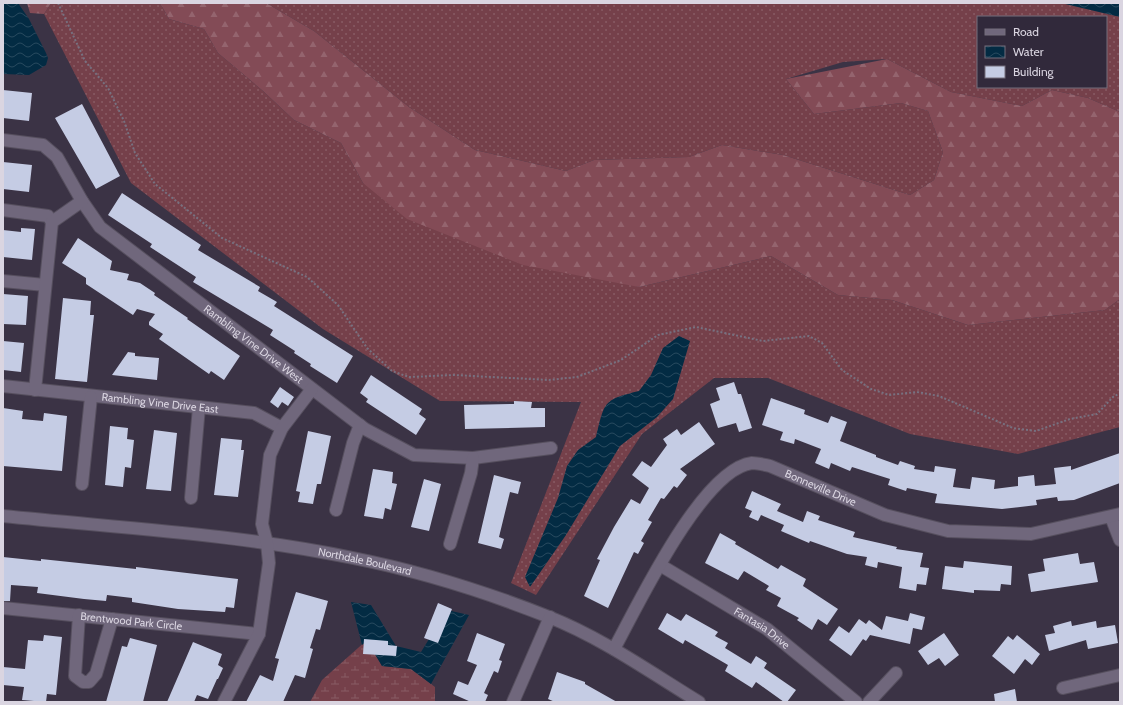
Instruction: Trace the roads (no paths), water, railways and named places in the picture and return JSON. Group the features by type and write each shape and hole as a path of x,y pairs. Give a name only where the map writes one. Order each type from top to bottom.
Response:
{"street":[{"name":"Rambling Vine Drive West","path":"3,140 43,145 57,157 82,201 100,227 360,425 414,455 473,458 551,448"},
{"path":"52,222 82,201"},
{"path":"3,210 48,216 52,222 35,390"},
{"path":"3,281 45,285"},
{"name":"Rambling Vine Drive East","path":"3,386 91,397 254,412 282,428"},
{"path":"224,702 259,634 269,563 267,543 262,524 270,455 282,428 312,389"},
{"path":"82,484 91,397"},
{"path":"191,498 199,407"},
{"path":"336,510 353,443 360,425"},
{"path":"450,544 471,473 473,458"},
{"name":"Bonneville Drive","path":"614,649 682,526 704,498 734,470 752,463 770,466 885,516 948,531 1031,534 1116,515"},
{"path":"1116,515 1120,540"},
{"name":"Northdale Boulevard","path":"3,516 267,543 354,558 454,584 550,618 614,649 699,702"},
{"name":"Fantasia Drive","path":"660,565 767,629 856,702"},
{"name":"Brentwood Park Circle","path":"3,608 259,634"},
{"path":"79,615 75,676 83,682 89,682 96,674 112,619"},
{"path":"513,702 550,618"},
{"path":"870,702 896,673"},
{"path":"1063,688 1120,675"}],"water":[{"path":"3,3 18,3 29,19 48,58 46,65 29,75 3,74"},
{"path":"1061,3 1120,3 1120,17"},
{"path":"679,336 690,341 673,399 657,417 620,446 566,535 530,587 525,577 558,498 567,466 578,450 596,437 601,416 607,404 618,397 639,391 651,375 663,348"},
{"path":"351,602 371,605 396,646 421,652 447,610 469,615 431,684 411,669 382,666 367,641 362,645"}]}
